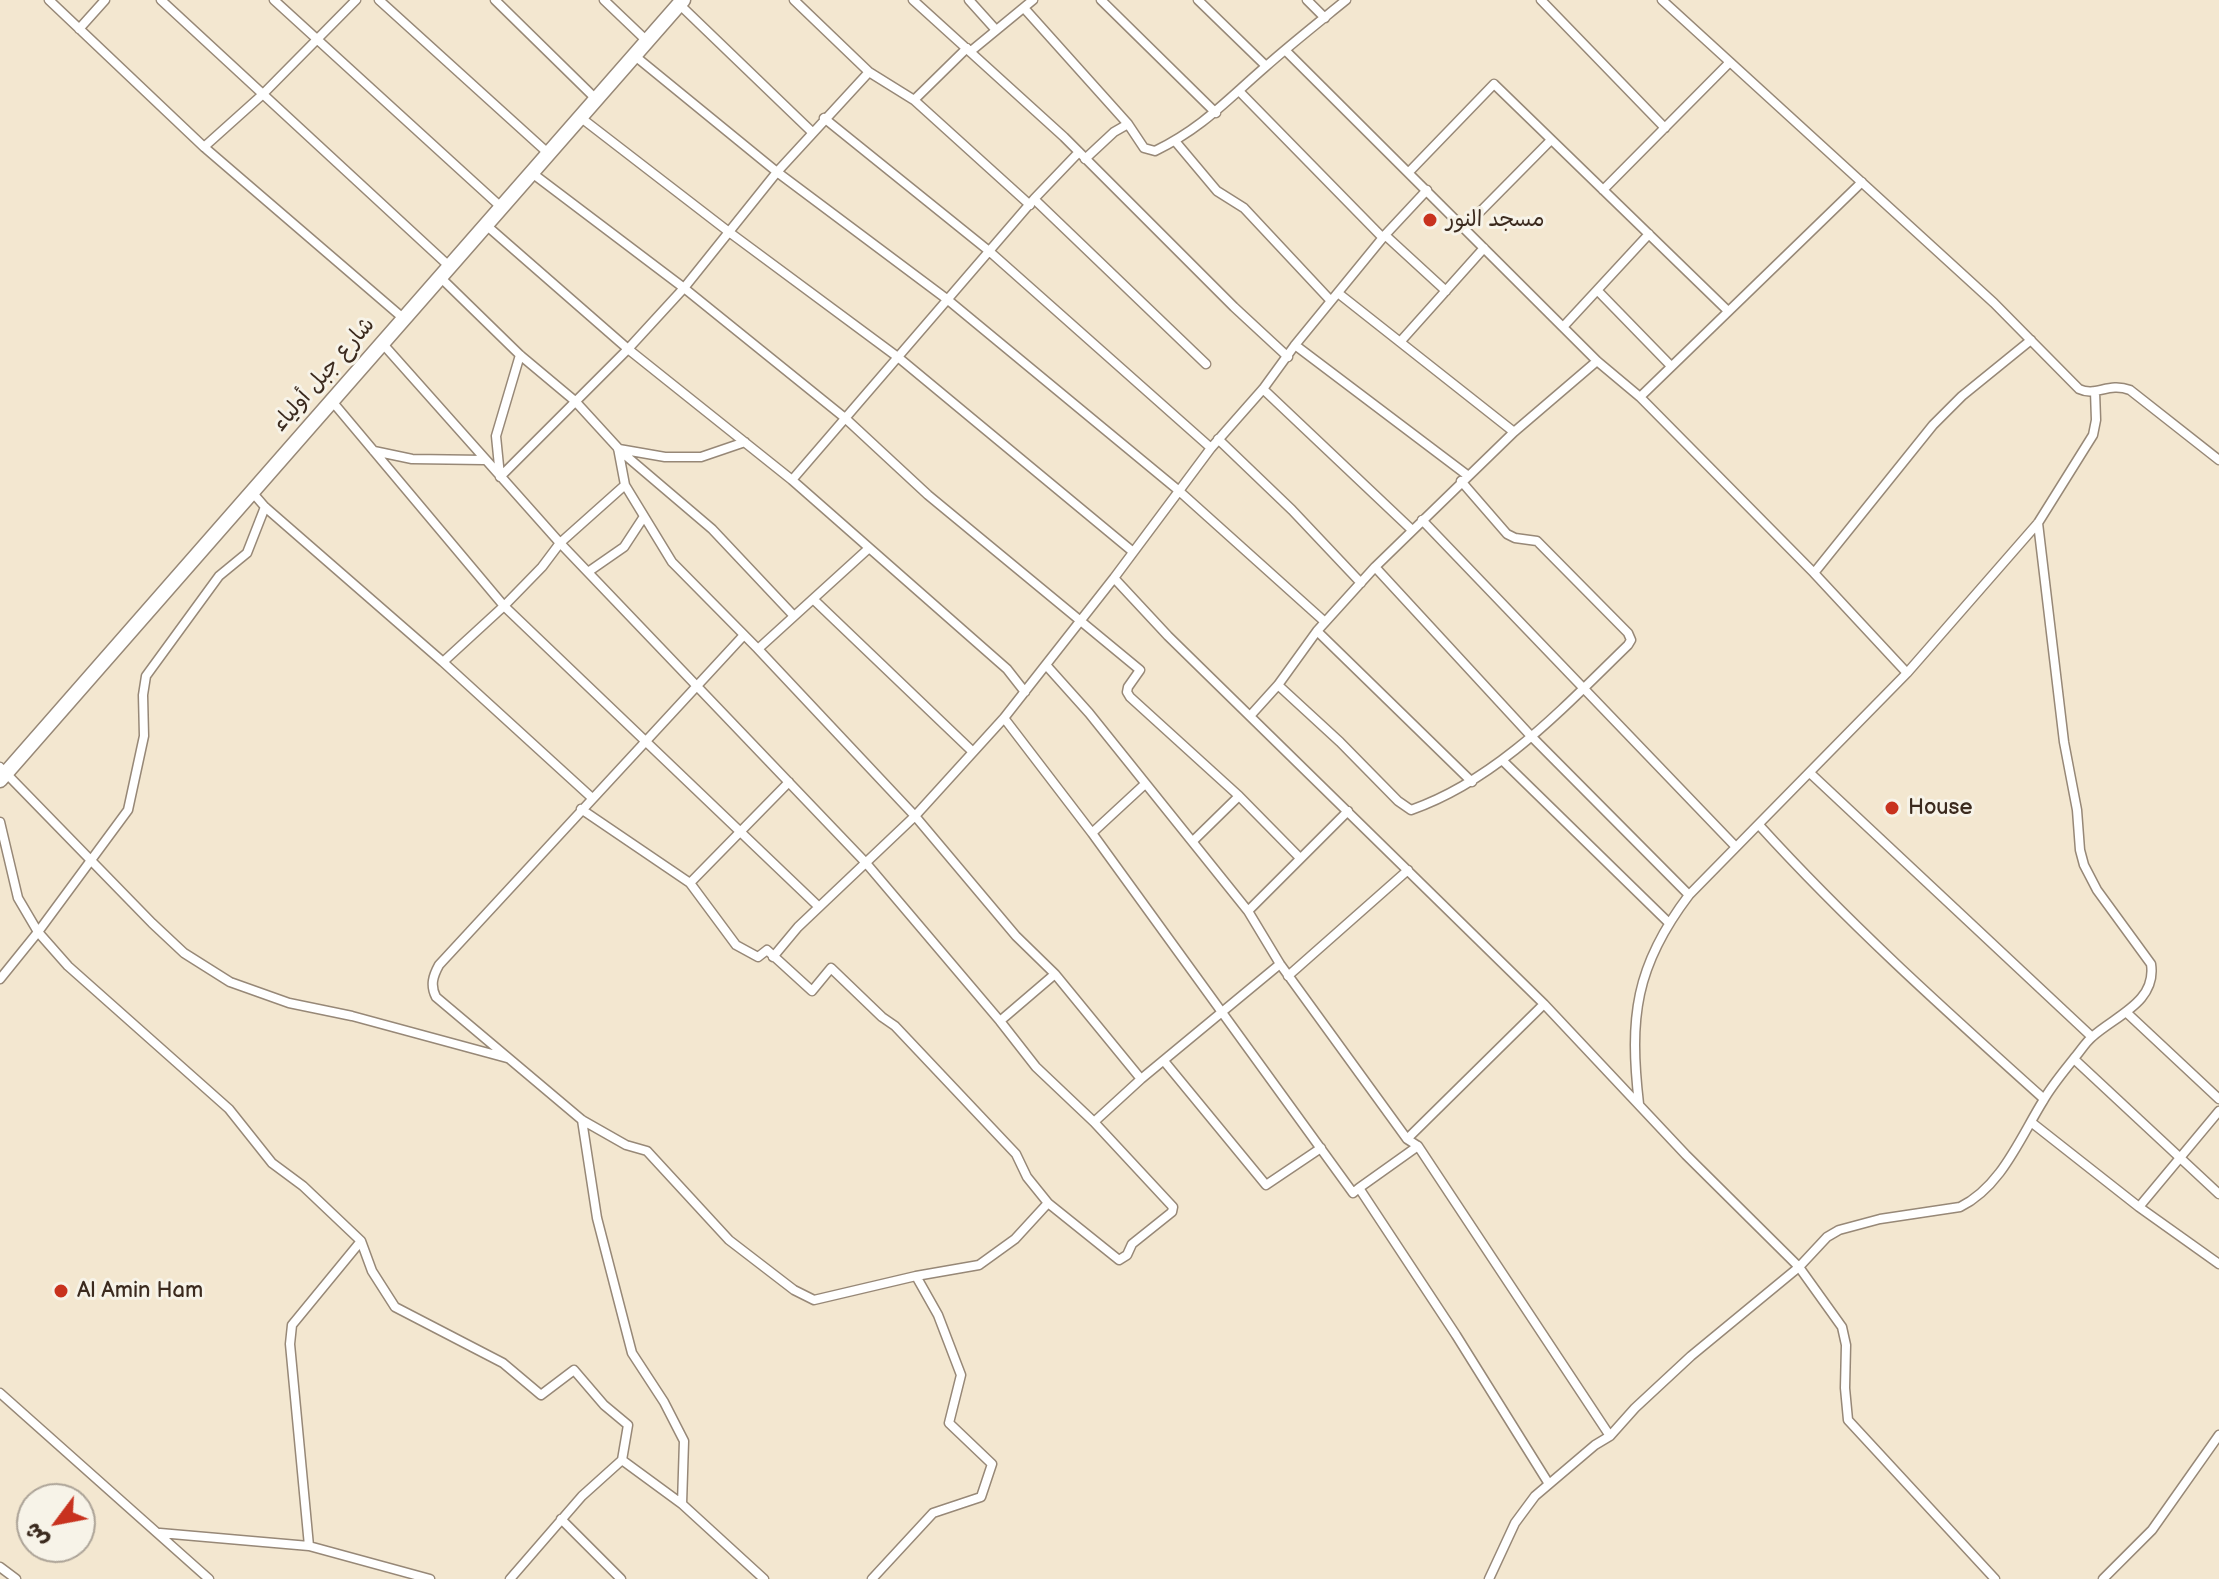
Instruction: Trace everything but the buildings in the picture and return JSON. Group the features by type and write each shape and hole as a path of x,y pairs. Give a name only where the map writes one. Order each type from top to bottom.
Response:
{"highway":[{"name":"شارع جبل أولياء","path":"2,773 681,2"}],"street":[{"path":"49,0 204,147 403,318"},
{"path":"79,29 105,0"},
{"path":"161,0 444,271 520,355 575,401 618,448 712,529 794,616"},
{"path":"274,0 501,207"},
{"path":"204,147 262,95 356,0"},
{"path":"379,0 549,154"},
{"path":"495,0 597,100"},
{"path":"604,0 648,42"},
{"path":"913,0 1082,155 1288,357"},
{"path":"969,0 996,30"},
{"path":"914,100 969,49 1033,0"},
{"path":"1101,0 1216,113"},
{"path":"1198,0 1266,66"},
{"path":"1307,0 1325,18"},
{"path":"1024,8 1128,124 1144,148 1155,151 1216,113 1266,66 1346,0"},
{"path":"1541,0 1665,128"},
{"path":"1662,0 1862,182 2079,389 2087,392 2116,386 2130,390 2219,460"},
{"path":"796,1 869,72 914,100 1032,202 1206,364"},
{"path":"681,2 812,132"},
{"path":"1285,50 1597,361 1640,397 1814,573 1907,673"},
{"path":"635,56 777,172 948,300 1178,490 1325,622"},
{"path":"1603,190 1730,62"},
{"path":"500,477 628,349 684,288 777,172 869,72"},
{"path":"1409,172 1494,84 1728,311"},
{"path":"1239,91 1384,236 1446,291"},
{"path":"580,117 899,358 1132,551"},
{"path":"824,118 989,251 1211,448"},
{"path":"792,480 1032,202 1082,155 1128,124"},
{"path":"1464,228 1551,140"},
{"path":"1175,141 1217,191 1244,208 1331,301"},
{"path":"532,173 684,288 845,418 928,495 1140,670 1128,687 1130,697 1239,796 1300,858"},
{"path":"1640,397 1862,182"},
{"path":"773,957 819,907 915,816 1004,718 1218,439 1263,389 1384,236 1427,190"},
{"path":"486,225 628,349 792,480 1007,669 1025,692"},
{"path":"1563,327 1649,234"},
{"path":"1400,342 1484,248"},
{"path":"1598,291 1671,366"},
{"path":"1338,293 1514,432"},
{"path":"1814,573 1906,454 1933,425 1962,396 2031,340"},
{"path":"381,342 560,543 866,863 1036,1067 1094,1122 1173,1207 1172,1212 1132,1244 1127,1255 1119,1260 1048,1203 1027,1177 1016,1154 895,1026 831,968 812,991 767,950 758,957 736,945 690,883 581,809"},
{"path":"1278,685 1411,810 1472,782 1502,760 1583,688 1631,640 1628,633 1537,541 1507,534 1464,478 1295,345"},
{"path":"500,477 496,436 520,355"},
{"path":"1250,716 1278,685 1317,631 1375,567 1464,478 1597,361"},
{"path":"1263,389 1412,530"},
{"path":"1639,1105 1634,1062 1635,1019 1658,940 1689,895 1907,673 2038,523 2093,435 2095,391"},
{"path":"330,400 504,606 819,907"},
{"path":"1218,439 1292,510 1361,583"},
{"path":"618,448 665,457 701,457 745,442"},
{"path":"618,448 625,485 672,562 915,816 1016,936 1055,974 1141,1079"},
{"path":"372,451 412,459 484,460"},
{"path":"443,662 504,606 542,567 560,543 625,485"},
{"path":"251,491 265,507 443,662 591,797"},
{"path":"0,979 128,810 144,736 146,676 219,576 247,553 265,507"},
{"path":"588,572 624,547 643,518"},
{"path":"1422,520 1736,847"},
{"path":"1489,1579 1515,1523 1535,1496 1610,1436 1691,1356 1799,1267 1827,1237 1839,1230 1880,1219 1960,1207 1971,1202 1993,1181 2044,1099 2092,1037 2127,1013 2149,986 2151,964 2097,890 2080,850 2038,523"},
{"path":"758,649 868,549"},
{"path":"1375,567 1530,735 1689,895"},
{"path":"1114,578 1544,1004 1686,1155 1799,1267 1842,1327 1846,1345 1848,1420 1995,1579"},
{"path":"813,599 973,752"},
{"path":"1317,631 1472,782"},
{"path":"744,635 591,797 439,965 432,989 436,997 582,1120 626,1145 647,1151 729,1240 794,1290 814,1300 979,1265 1015,1239 1048,1203"},
{"path":"1046,665 1089,713 1248,911 1288,976 1407,1139 1418,1146 1610,1436"},
{"path":"1004,718 1092,833 1353,1193 1418,1146"},
{"path":"1502,760 1669,923"},
{"path":"2,773 184,953 230,982 289,1003 352,1016 509,1058"},
{"path":"1810,773 2092,1037"},
{"path":"690,883 789,782"},
{"path":"1092,833 1145,784"},
{"path":"1193,841 1239,796"},
{"path":"1248,911 1348,811"},
{"path":"0,822 18,898 38,932 68,966 229,1109 272,1163 303,1186 361,1241 372,1271 395,1307 503,1363 541,1395 574,1370 604,1405 628,1425 622,1460 582,1496 510,1579"},
{"path":"1759,825 1822,895 2044,1099"},
{"path":"1288,976 1408,870"},
{"path":"1094,1122 1280,964"},
{"path":"1000,1021 1055,974"},
{"path":"1407,1139 1544,1004"},
{"path":"2127,1013 2219,1099"},
{"path":"2074,1059 2219,1194"},
{"path":"1164,1061 1266,1185 1321,1148"},
{"path":"2139,1207 2219,1111"},
{"path":"582,1120 597,1218 632,1353 664,1402 684,1441 682,1504"},
{"path":"2031,1122 2139,1207 2219,1264"},
{"path":"1359,1188 1549,1484"},
{"path":"309,1546 290,1344 292,1325 361,1241"},
{"path":"872,1579 933,1513 981,1497 992,1464 949,1423 961,1375 938,1315 916,1276"},
{"path":"0,1393 209,1579"},
{"path":"2103,1579 2152,1530 2219,1435"},
{"path":"622,1460 682,1504 764,1579"},
{"path":"561,1519 621,1579"},
{"path":"159,1533 309,1546 430,1579"},
{"path":"0,1567 13,1578"}],"place":[{"name":"مسجد النور","path":"1430,220"},
{"name":"House","path":"1892,808"},
{"name":"Al Amin Ham","path":"61,1291"}]}
